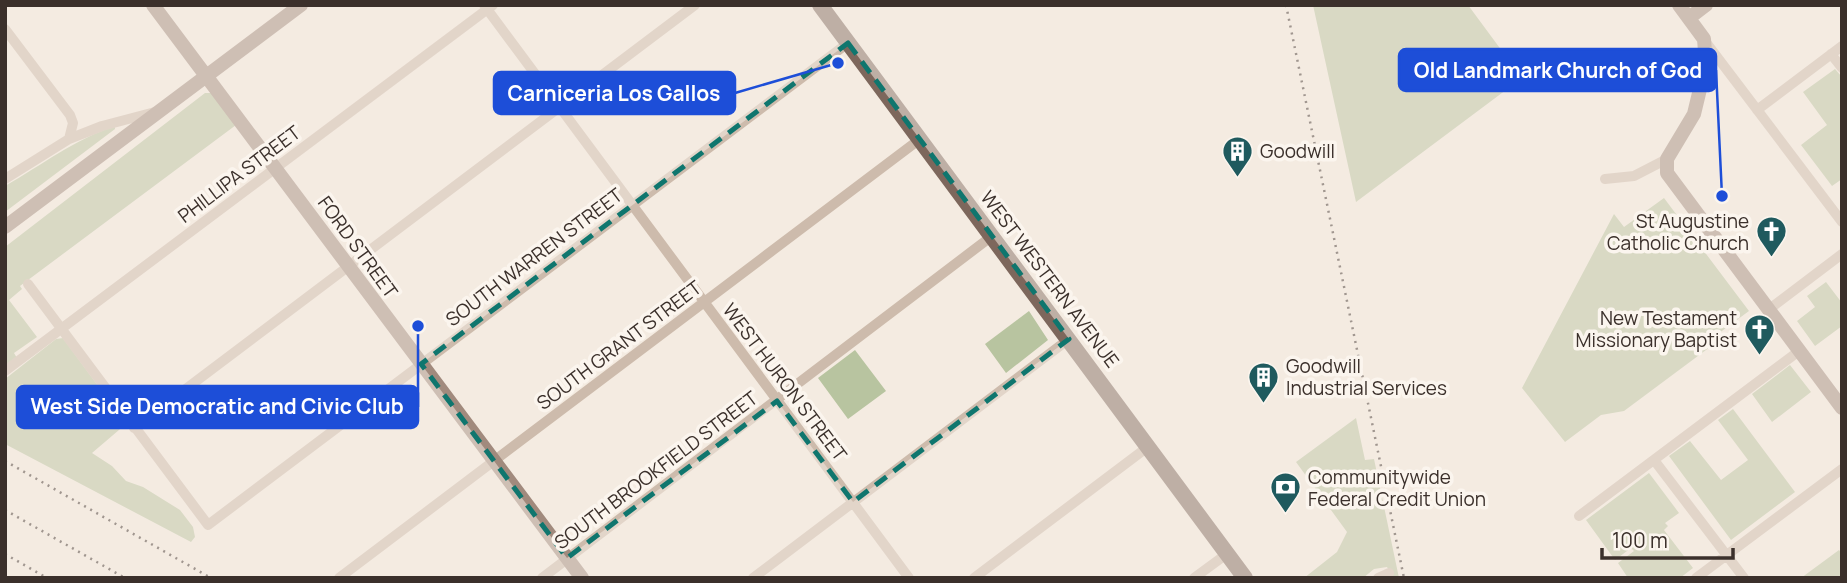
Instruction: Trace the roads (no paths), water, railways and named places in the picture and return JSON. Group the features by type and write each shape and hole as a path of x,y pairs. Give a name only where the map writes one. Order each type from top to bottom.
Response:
{"main road":[{"name":"WEST WESTERN AVENUE","path":"820,5 1245,578"}],"street":[{"name":"FORD STREET","path":"153,5 582,578"},
{"path":"5,227 301,5"},
{"path":"28,284 134,428 695,5"},
{"path":"1679,5 1842,222"},
{"path":"1689,18 1706,5"},
{"name":"WEST HURON STREET","path":"488,7 559,108 909,578"},
{"name":"PHILLIPA STREET","path":"5,371 488,7"},
{"path":"5,29 70,115 73,123 69,139"},
{"path":"1704,39 1707,48 1704,78 1694,114 1667,159 1667,173 1841,407"},
{"name":"SOUTH WARREN STREET","path":"134,428 208,524 848,43"},
{"path":"1758,110 1842,46"},
{"path":"1831,54 1842,68"},
{"path":"5,179 69,139 95,128 159,111"},
{"path":"70,115 95,128"},
{"name":"SOUTH GRANT STREET","path":"339,578 920,139"},
{"path":"1605,179 1634,176 1667,159"},
{"name":"SOUTH BROOKFIELD STREET","path":"542,578 992,236"},
{"path":"1768,310 1842,254"},
{"path":"753,578 1069,339"},
{"path":"1579,516 1799,351"},
{"path":"974,578 1149,446"},
{"path":"1654,460 1744,578"},
{"path":"1696,578 1842,469"},
{"path":"1194,578 1228,553"},
{"path":"1378,578 1389,573"}],"railway":[{"path":"1286,5 1404,578"},
{"path":"5,461 211,578"},
{"path":"5,510 125,578"},
{"path":"5,554 47,578"}],"place":[{"name":"Carniceria Los Gallos","path":"838,63"},
{"name":"Goodwill","path":"1237,178"},
{"name":"Old Landmark Church of God","path":"1722,196"},
{"name":"St Augustine Catholic Church","path":"1772,259"},
{"name":"West Side Democratic and Civic Club","path":"418,326"},
{"name":"New Testament Missionary Baptist","path":"1760,356"},
{"name":"Goodwill Industrial Services","path":"1263,404"},
{"name":"Communitywide Federal Credit Union","path":"1285,515"}]}
